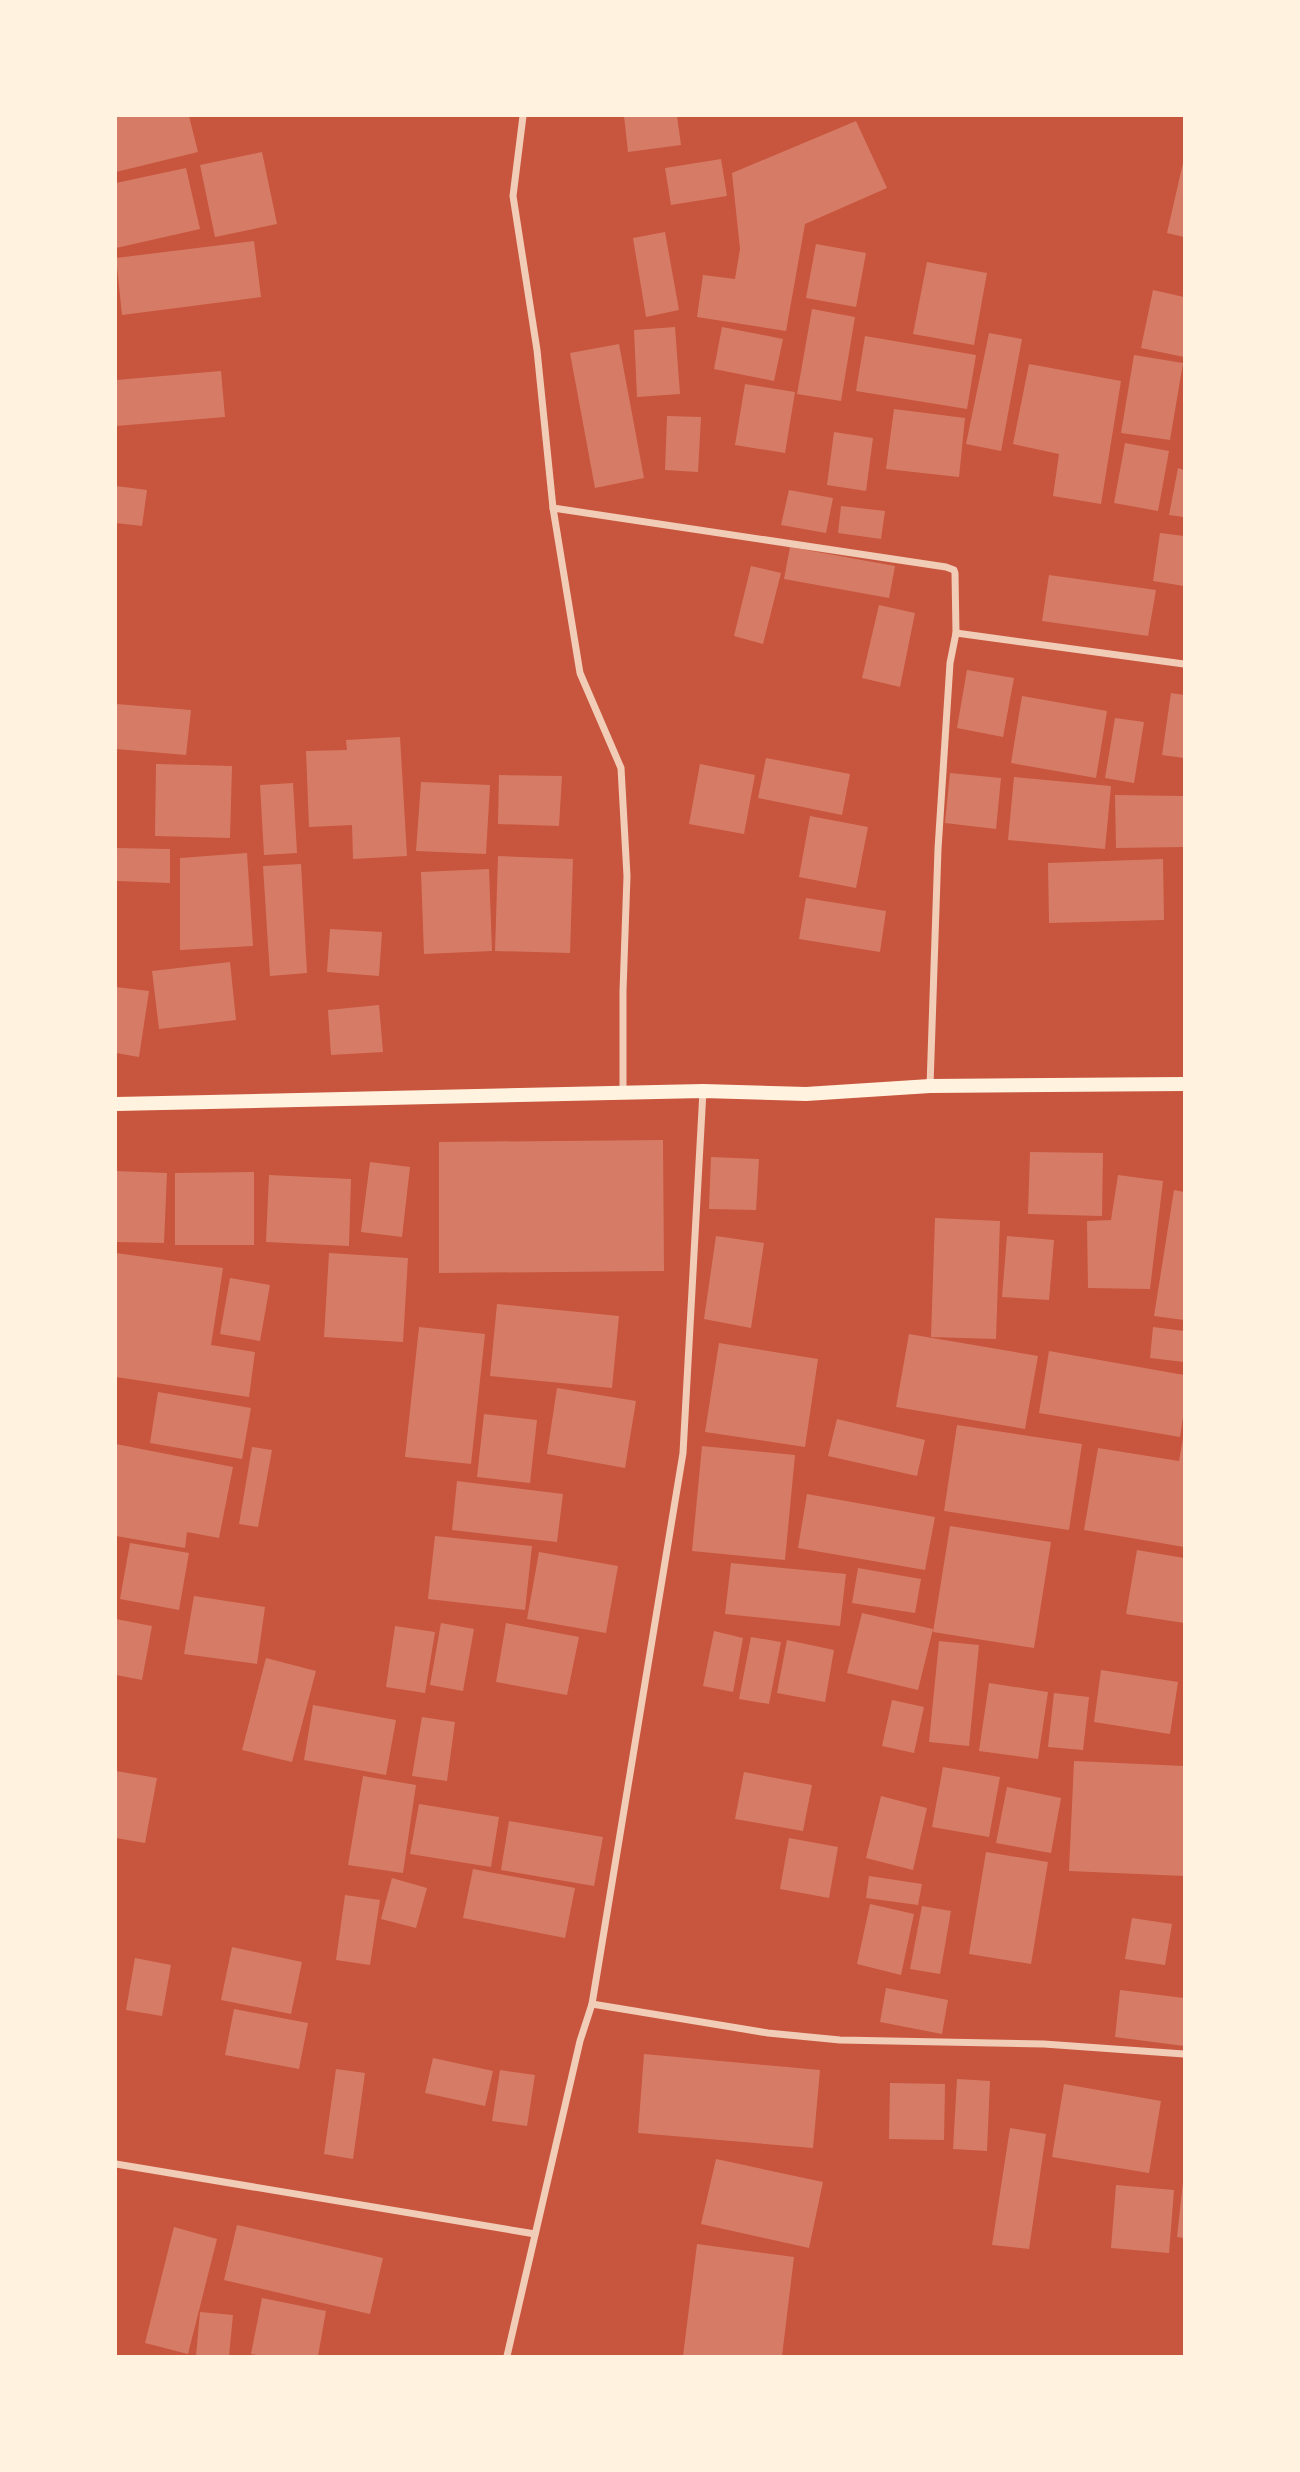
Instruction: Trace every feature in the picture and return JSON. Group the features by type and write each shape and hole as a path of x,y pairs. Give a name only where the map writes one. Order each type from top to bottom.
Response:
{"main road":[{"path":"116,1104 703,1091 806,1094 930,1086 1185,1084"}],"street":[{"path":"523,116 513,196 537,350 553,508 580,673 621,768 627,876 623,1094"},
{"path":"553,508 954,570 956,633 950,663 939,836 930,1086"},
{"path":"956,633 1185,664"},
{"path":"507,2357 580,2041 592,2004 683,1453 703,1091"},
{"path":"592,2004 768,2033 840,2040 1044,2044 1185,2053"},
{"path":"116,2164 535,2234"}],"building":[{"path":"116,116 189,116 198,152 116,172"},
{"path":"624,116 677,116 681,145 628,152"},
{"path":"856,121 887,188 805,224 786,331 697,317 703,275 735,279 740,249 732,173"},
{"path":"262,152 277,224 215,237 200,165"},
{"path":"721,159 727,196 671,205 665,168"},
{"path":"1184,163 1184,237 1167,233"},
{"path":"186,168 200,229 116,248 116,183"},
{"path":"665,232 679,310 646,317 633,238"},
{"path":"254,241 261,297 122,315 116,258"},
{"path":"816,244 866,253 856,307 806,298"},
{"path":"927,262 987,273 974,345 913,334"},
{"path":"1153,290 1184,297 1184,357 1141,348"},
{"path":"812,309 855,317 841,401 797,394"},
{"path":"675,327 680,394 637,397 634,330"},
{"path":"722,327 783,339 774,381 714,369"},
{"path":"989,333 1022,339 1001,451 966,444"},
{"path":"865,336 976,355 967,409 856,391"},
{"path":"619,344 644,478 595,488 570,353"},
{"path":"1134,355 1183,363 1170,440 1121,433"},
{"path":"1029,364 1121,381 1101,504 1053,496 1059,454 1013,444"},
{"path":"221,371 225,417 116,426 116,380"},
{"path":"745,384 795,392 785,453 735,445"},
{"path":"894,409 965,418 959,477 886,469"},
{"path":"667,416 701,417 698,472 665,470"},
{"path":"834,432 873,438 866,491 827,485"},
{"path":"1125,443 1169,451 1158,511 1114,503"},
{"path":"1178,468 1184,470 1184,517 1169,515"},
{"path":"116,486 147,490 142,526 116,523"},
{"path":"789,490 833,498 826,533 781,525"},
{"path":"841,506 885,511 881,539 838,533"},
{"path":"1160,533 1184,536 1184,586 1153,581"},
{"path":"790,547 895,566 889,598 784,579"},
{"path":"751,566 781,573 763,644 734,636"},
{"path":"1049,575 1156,590 1148,636 1042,621"},
{"path":"879,605 915,613 900,687 862,678"},
{"path":"967,670 1014,678 1003,737 957,728"},
{"path":"1171,693 1184,695 1184,758 1162,755"},
{"path":"1022,696 1107,711 1096,778 1011,763"},
{"path":"116,704 191,710 186,755 116,749"},
{"path":"1115,718 1144,722 1134,783 1105,778"},
{"path":"400,737 407,856 353,859 352,825 309,827 306,751 347,750 346,740"},
{"path":"766,758 850,774 842,815 758,798"},
{"path":"156,764 232,766 230,838 155,836"},
{"path":"700,764 755,775 744,834 689,824"},
{"path":"950,773 1001,778 996,829 945,823"},
{"path":"499,775 562,776 559,826 498,824"},
{"path":"1014,777 1111,786 1105,849 1008,840"},
{"path":"421,782 490,785 486,854 416,851"},
{"path":"293,783 297,853 264,855 260,785"},
{"path":"1115,795 1184,796 1184,847 1116,848"},
{"path":"810,816 868,827 856,888 799,877"},
{"path":"116,848 170,849 170,883 116,881"},
{"path":"247,853 253,946 180,950 180,858"},
{"path":"498,856 573,859 570,953 495,951"},
{"path":"1163,859 1164,920 1049,923 1048,863"},
{"path":"301,864 307,973 270,976 263,866"},
{"path":"489,869 492,951 424,954 421,872"},
{"path":"806,898 886,911 880,952 799,939"},
{"path":"330,929 382,932 379,976 327,972"},
{"path":"230,962 236,1020 159,1029 152,971"},
{"path":"116,987 149,991 139,1057 116,1053"},
{"path":"379,1005 383,1052 331,1055 328,1010"},
{"path":"663,1140 664,1271 439,1273 439,1142"},
{"path":"1030,1152 1103,1153 1102,1216 1028,1214"},
{"path":"711,1157 759,1159 756,1210 709,1209"},
{"path":"370,1162 410,1167 402,1237 361,1232"},
{"path":"116,1171 167,1173 164,1243 116,1242"},
{"path":"254,1172 254,1245 175,1245 175,1173"},
{"path":"269,1175 351,1179 349,1246 266,1242"},
{"path":"1118,1175 1163,1181 1150,1289 1088,1288 1087,1221 1111,1220"},
{"path":"1174,1190 1184,1192 1184,1320 1154,1316"},
{"path":"935,1218 1000,1221 996,1339 931,1337"},
{"path":"716,1236 764,1243 751,1328 704,1319"},
{"path":"1007,1236 1054,1240 1049,1300 1002,1297"},
{"path":"116,1253 223,1268 211,1345 255,1352 249,1397 116,1377"},
{"path":"329,1253 408,1258 403,1342 324,1337"},
{"path":"230,1278 270,1285 260,1341 220,1334"},
{"path":"497,1304 619,1316 612,1388 490,1376"},
{"path":"419,1327 485,1334 471,1464 405,1457"},
{"path":"1153,1327 1184,1331 1184,1362 1150,1358"},
{"path":"909,1334 1038,1356 1025,1429 896,1407"},
{"path":"719,1343 818,1359 805,1447 705,1432"},
{"path":"1049,1351 1184,1375 1184,1410 1180,1437 1039,1413"},
{"path":"557,1388 636,1401 625,1468 547,1454"},
{"path":"158,1392 251,1408 242,1459 150,1443"},
{"path":"484,1414 537,1420 530,1483 477,1477"},
{"path":"837,1419 925,1440 917,1476 828,1456"},
{"path":"957,1425 1082,1444 1069,1530 944,1511"},
{"path":"1183,1439 1184,1547 1084,1530 1098,1448 1179,1461"},
{"path":"116,1444 233,1467 219,1538 187,1532 185,1548 116,1536"},
{"path":"702,1446 795,1455 785,1560 692,1551"},
{"path":"252,1447 272,1450 258,1527 239,1524"},
{"path":"457,1481 563,1494 557,1542 452,1530"},
{"path":"807,1494 935,1517 925,1570 798,1548"},
{"path":"950,1526 1051,1542 1034,1648 933,1632"},
{"path":"435,1536 532,1546 525,1610 428,1599"},
{"path":"130,1543 189,1553 179,1610 120,1599"},
{"path":"1137,1550 1184,1558 1184,1623 1126,1614"},
{"path":"539,1552 618,1566 606,1633 527,1619"},
{"path":"731,1563 846,1574 840,1626 725,1614"},
{"path":"858,1568 921,1579 915,1613 852,1603"},
{"path":"194,1596 265,1607 257,1664 184,1654"},
{"path":"862,1613 933,1629 918,1690 847,1673"},
{"path":"116,1619 152,1626 142,1680 116,1675"},
{"path":"441,1623 474,1629 463,1691 430,1685"},
{"path":"506,1623 579,1637 567,1695 496,1682"},
{"path":"395,1626 435,1632 425,1693 386,1687"},
{"path":"714,1631 743,1638 733,1692 703,1686"},
{"path":"751,1637 781,1642 769,1704 739,1699"},
{"path":"787,1640 834,1650 825,1702 777,1693"},
{"path":"939,1641 979,1645 969,1746 929,1742"},
{"path":"266,1658 316,1671 292,1762 242,1750"},
{"path":"1101,1670 1178,1682 1170,1734 1094,1722"},
{"path":"989,1683 1048,1692 1038,1759 979,1751"},
{"path":"1054,1693 1089,1697 1083,1750 1048,1747"},
{"path":"892,1700 924,1707 914,1753 882,1746"},
{"path":"313,1705 396,1720 386,1775 304,1760"},
{"path":"422,1717 455,1722 447,1781 412,1776"},
{"path":"1074,1761 1184,1766 1184,1876 1069,1871"},
{"path":"943,1767 1000,1777 989,1837 932,1827"},
{"path":"116,1771 157,1778 145,1843 116,1838"},
{"path":"744,1772 812,1785 803,1831 735,1819"},
{"path":"363,1776 416,1785 403,1873 348,1865"},
{"path":"1007,1787 1061,1798 1051,1853 996,1843"},
{"path":"881,1796 927,1808 913,1870 866,1858"},
{"path":"419,1804 499,1817 491,1867 410,1854"},
{"path":"509,1821 603,1837 594,1886 501,1870"},
{"path":"789,1838 838,1847 829,1898 780,1889"},
{"path":"986,1852 1048,1862 1031,1964 969,1954"},
{"path":"473,1869 575,1888 565,1938 463,1918"},
{"path":"869,1876 922,1884 918,1905 866,1898"},
{"path":"392,1878 427,1888 416,1928 381,1919"},
{"path":"345,1895 380,1900 370,1965 336,1960"},
{"path":"870,1904 914,1914 901,1975 857,1964"},
{"path":"922,1906 951,1911 940,1974 910,1969"},
{"path":"1132,1918 1172,1924 1165,1965 1125,1959"},
{"path":"232,1947 302,1962 291,2014 221,2000"},
{"path":"135,1958 171,1965 162,2016 126,2010"},
{"path":"886,1988 948,2000 942,2034 880,2022"},
{"path":"1120,1990 1184,1998 1184,2046 1115,2037"},
{"path":"234,2009 308,2023 299,2069 225,2055"},
{"path":"644,2054 820,2070 813,2148 638,2133"},
{"path":"433,2058 493,2071 485,2106 425,2093"},
{"path":"336,2069 365,2073 353,2159 324,2154"},
{"path":"500,2070 535,2075 527,2126 492,2121"},
{"path":"957,2079 990,2081 987,2151 953,2149"},
{"path":"890,2083 945,2084 944,2140 889,2139"},
{"path":"1064,2084 1161,2101 1149,2173 1052,2157"},
{"path":"1010,2128 1046,2134 1029,2249 992,2245"},
{"path":"716,2159 823,2182 809,2248 701,2224"},
{"path":"1184,2182 1184,2238 1177,2237"},
{"path":"1116,2185 1174,2190 1169,2253 1111,2248"},
{"path":"237,2225 383,2258 370,2314 224,2280"},
{"path":"174,2227 217,2239 188,2354 145,2343"},
{"path":"697,2244 794,2257 782,2356 683,2356"},
{"path":"262,2298 326,2311 318,2356 251,2354"},
{"path":"200,2312 233,2315 229,2356 196,2356"}]}
